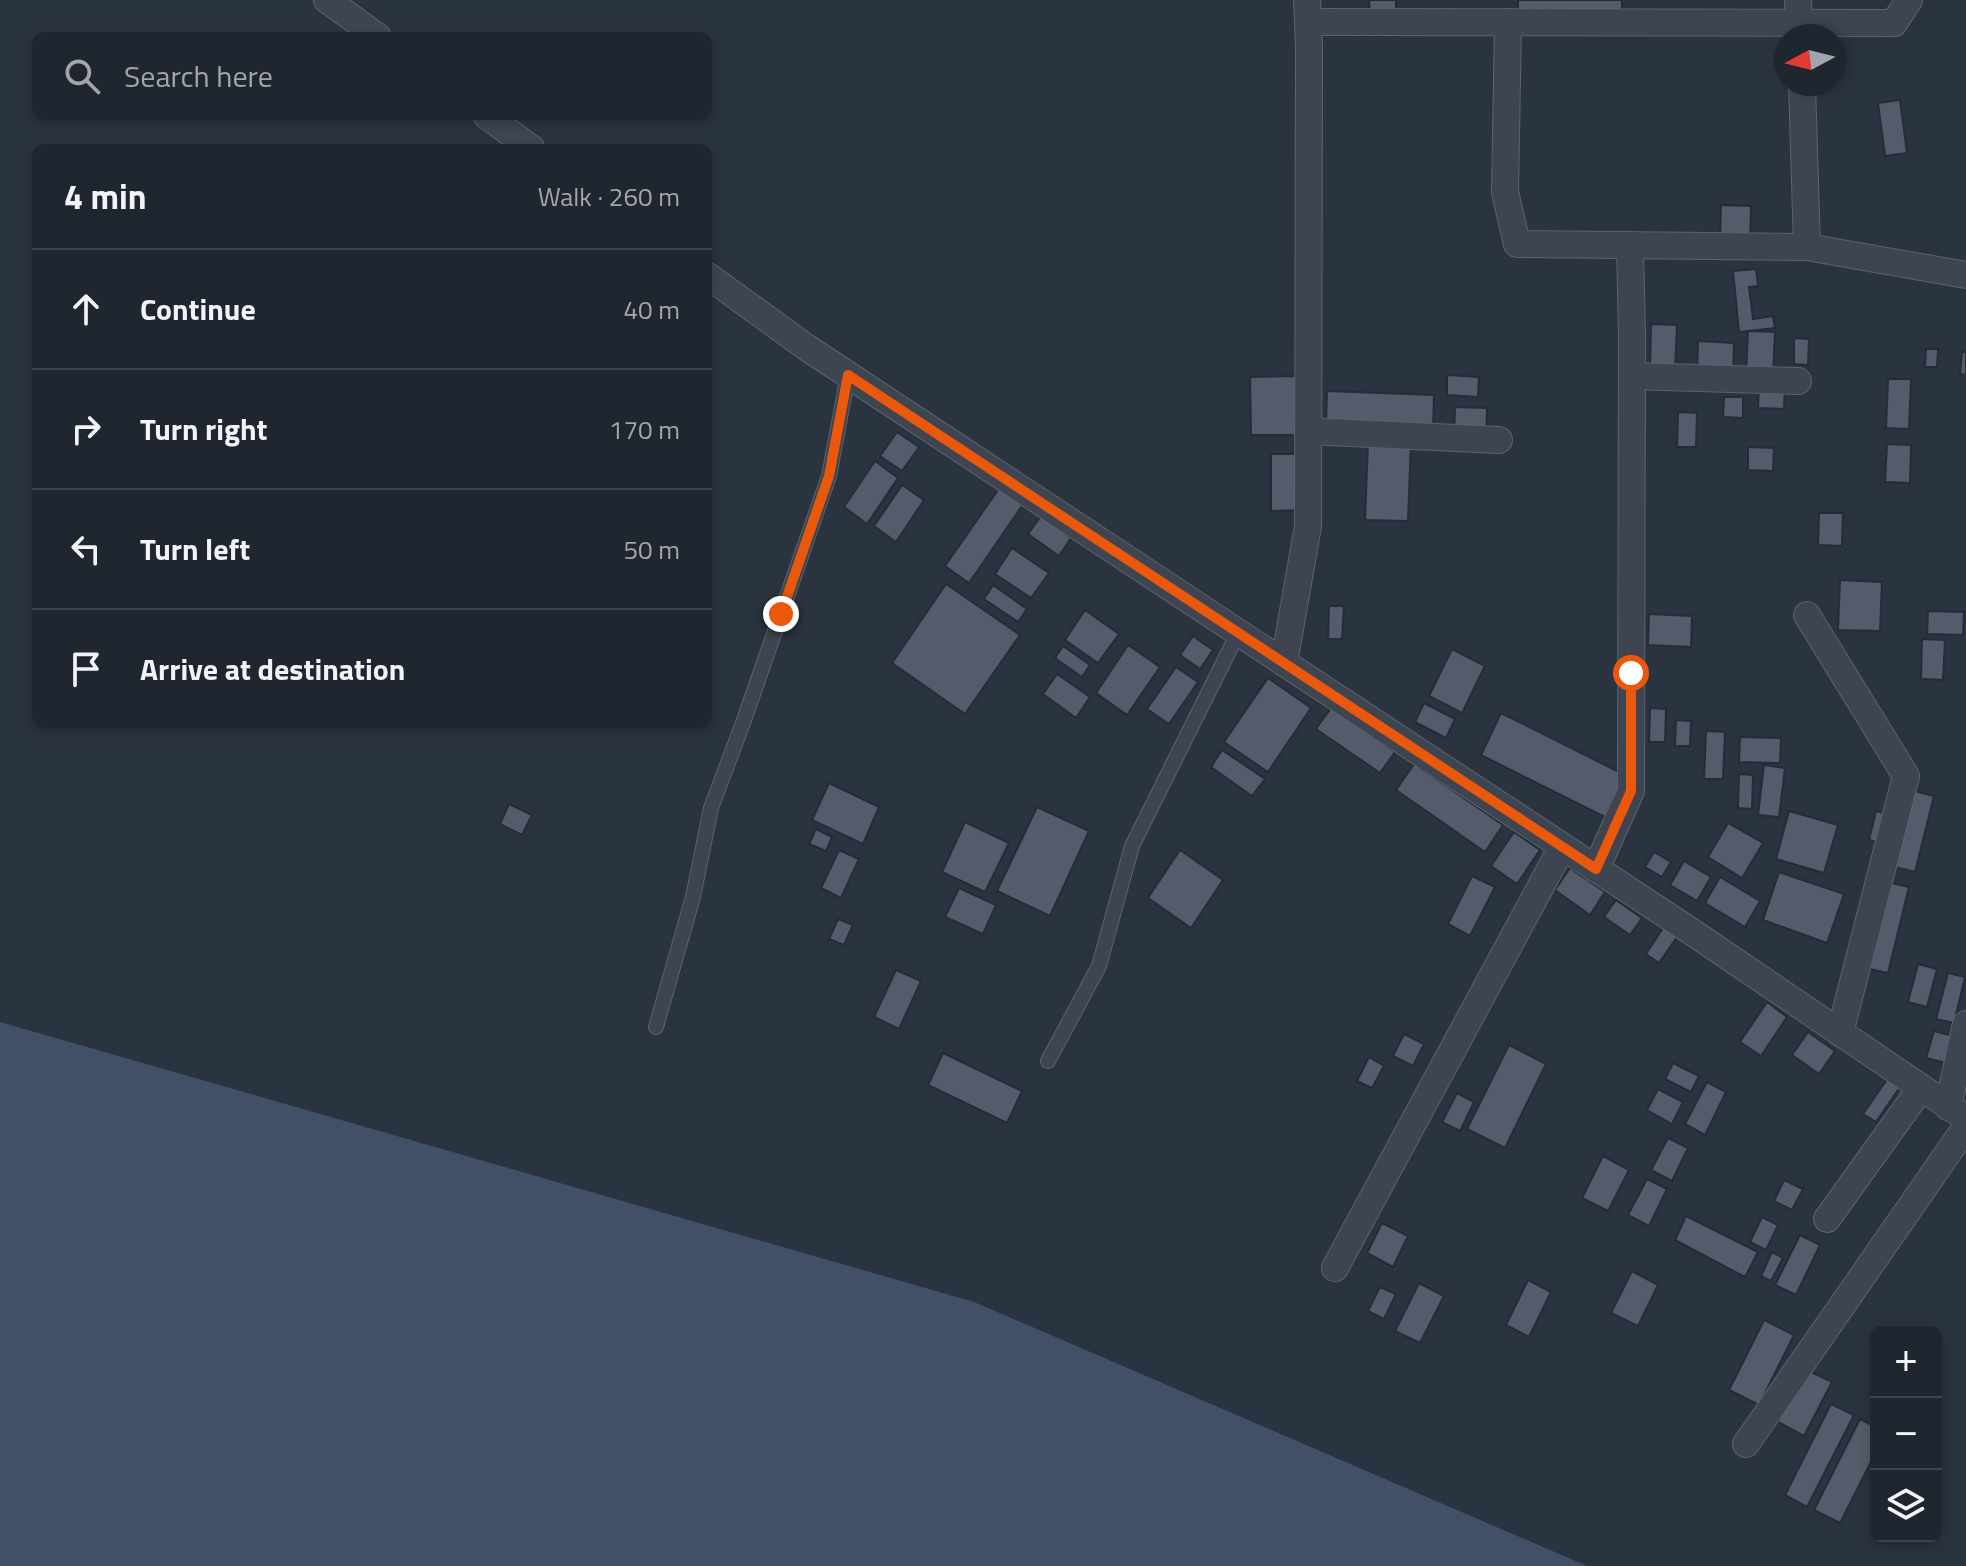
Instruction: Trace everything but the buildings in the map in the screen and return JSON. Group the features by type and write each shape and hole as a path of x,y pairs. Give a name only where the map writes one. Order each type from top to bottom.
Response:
{"street":[{"path":"327,0 371,32"},
{"path":"1284,663 1308,526 1307,11 1508,22 1799,20 1894,23 1909,0"},
{"path":"1508,22 1505,192 1517,244 1807,247 1966,275"},
{"path":"1802,96 1807,247"},
{"path":"492,120 526,144"},
{"path":"1596,869 1631,791 1630,245"},
{"path":"712,279 806,347 1596,869 1957,1113 1966,1024"},
{"path":"1632,376 1798,381"},
{"path":"1308,431 1499,440"},
{"path":"1807,615 1906,776 1840,1033"},
{"path":"1335,1268 1562,847"},
{"path":"1827,1219 1921,1088"},
{"path":"1746,1444 1966,1127"}],"lane":[{"path":"656,1027 693,897 711,808 829,476 848,375"},
{"path":"1048,1061 1099,966 1132,846 1238,633"}],"water":[{"path":"0,1022 974,1302 1587,1566 0,1566"}],"route":[{"path":"781,614 829,476 848,375 1596,869 1631,791 1631,673"}]}
